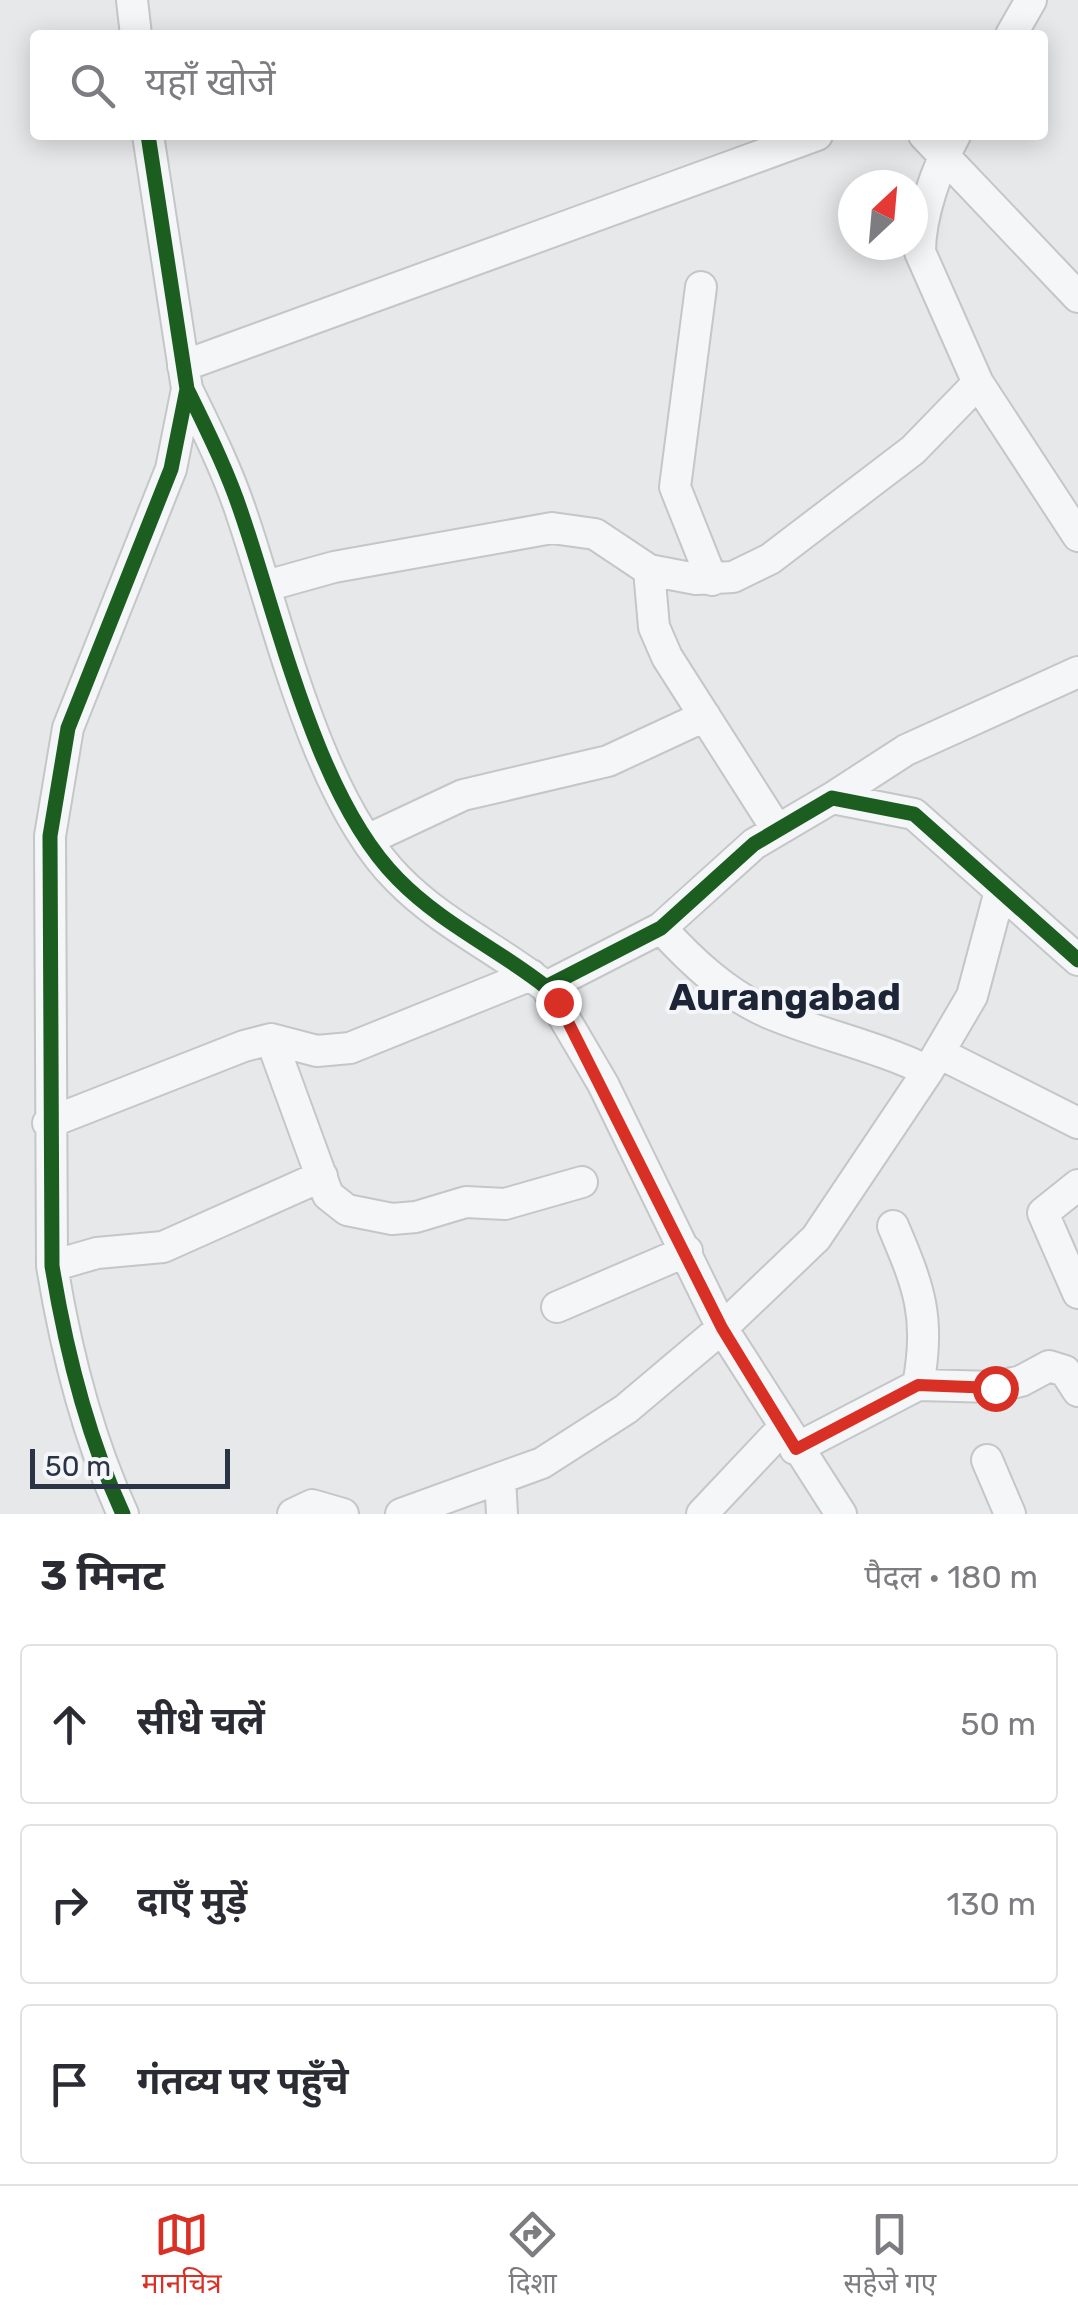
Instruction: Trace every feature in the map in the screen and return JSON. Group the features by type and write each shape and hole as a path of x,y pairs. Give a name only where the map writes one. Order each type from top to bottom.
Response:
{"street":[{"path":"132,0 135,30"},
{"path":"1014,30 1031,0"},
{"path":"149,140 185,378 240,510 333,776 367,840 396,878 432,909 538,981 604,1084 722,1328 789,1439 841,1514"},
{"path":"185,378 804,140"},
{"path":"941,141 1078,297"},
{"path":"941,141 920,252 978,383 1078,536"},
{"path":"701,287 675,487 712,580"},
{"path":"114,1511 63,1336 52,1266 48,1123 50,836 68,728 171,470 185,378"},
{"path":"266,586 334,567 552,528 595,534 648,570 712,580 733,577 770,559 913,450 978,383"},
{"path":"648,570 654,627 666,657 776,828"},
{"path":"48,1123 271,1039 317,1051 350,1048 538,981 661,928 776,828 832,798 906,750 1078,672"},
{"path":"367,840 463,796 608,761 705,716"},
{"path":"832,798 914,814 1078,960"},
{"path":"400,1514 542,1463 580,1441 626,1409 722,1328 816,1238 972,996 1000,890"},
{"path":"661,928 694,964 766,1012 889,1052 933,1062 1078,1124"},
{"path":"271,1039 336,1205 392,1219 416,1217 466,1202 505,1204 582,1182"},
{"path":"52,1266 97,1253 163,1247 322,1176"},
{"path":"1078,1185 1043,1213 1078,1293"},
{"path":"893,1226 924,1303 927,1341 918,1385"},
{"path":"557,1307 687,1252"},
{"path":"702,1514 789,1439 918,1385 995,1388 1021,1381 1049,1366 1065,1371 1077,1386"},
{"path":"986,1460 1010,1514"},
{"path":"500,1478 502,1514"},
{"path":"293,1514 312,1506 342,1514"}],"cycle path":[{"path":"123,1514 79,1393 52,1266 50,836 68,728 171,469 187,389 149,140"},
{"path":"187,389 236,499 323,757 370,845 415,895 546,987 661,928 754,844 832,798 914,814 1078,960"}],"district":[{"name":"Aurangabad","path":"785,997"}],"route":[{"path":"558,1002 604,1084 722,1328 796,1449 892,1394 918,1385 995,1388"}]}
